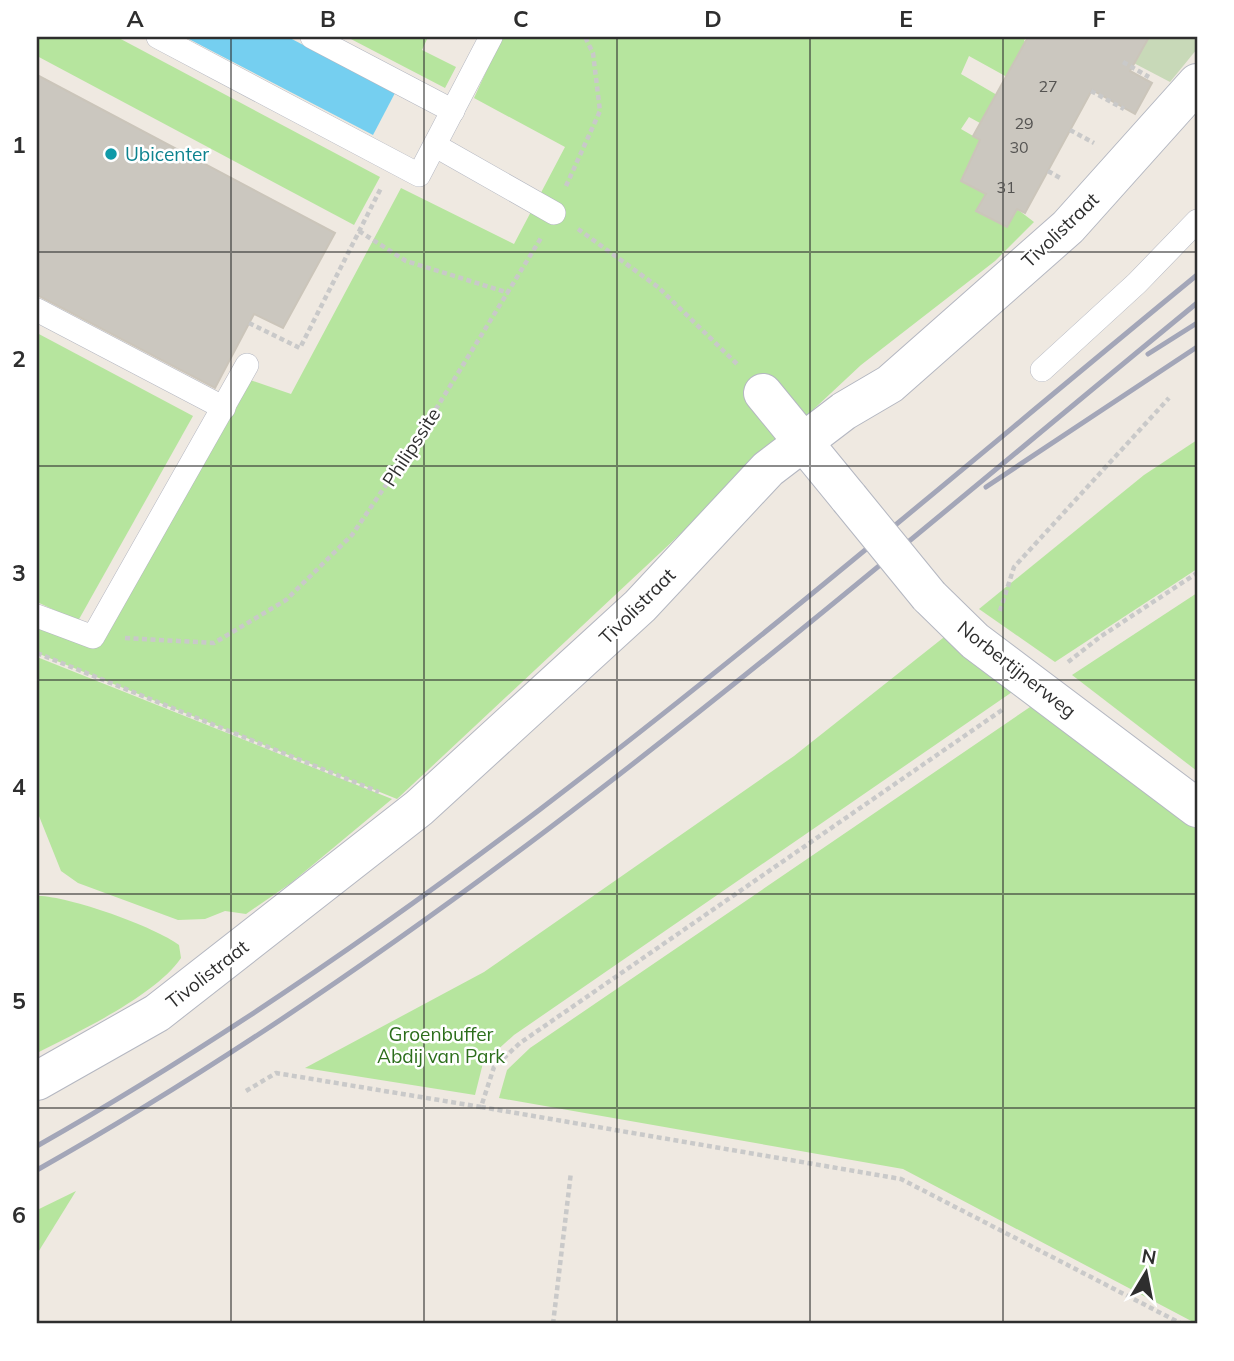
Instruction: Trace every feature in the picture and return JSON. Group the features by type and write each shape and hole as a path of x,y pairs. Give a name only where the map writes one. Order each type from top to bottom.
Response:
{"street":[{"name":"Tivolistraat","path":"37,1081 158,1013 419,808 640,606 768,470 844,411 890,384 1068,227 1197,83"},
{"name":"Norbertijnerweg","path":"755,383 929,596 975,641 1197,808"}],"lane":[{"path":"158,37 419,175 491,37"},
{"path":"312,37 453,111"},
{"path":"436,146 554,213"},
{"path":"1042,370 1137,283 1197,221"},
{"path":"37,310 224,408"},
{"path":"37,616 93,637 247,365"}],"path":[{"name":"Philipssite","path":"93,637 214,643 286,600 352,535 420,435 509,293 554,213 600,110 593,53 585,37"},
{"path":"249,323 300,348 394,162"},
{"path":"554,213 658,287 755,383"},
{"path":"359,231 407,261 509,293"},
{"path":"975,641 1003,607 1014,567 1169,398"},
{"path":"481,1107 494,1067 520,1043 1037,686 1100,637 1197,573"},
{"path":"37,653 419,808"},
{"path":"246,1091 276,1073 901,1179 1182,1324"},
{"path":"553,1324 570,1172"}],"green space":[{"path":"39,37 117,37 380,177 354,225 37,56"},
{"path":"347,37 428,37 422,50 456,67 445,88"},
{"path":"502,37 1026,37 1024,41 1029,44 1007,77 969,56 961,74 997,95 1011,140 969,117 961,129 980,140 961,180 986,194 977,211 1007,227 1017,209 1034,222 995,261 861,365 397,799 37,653 37,615 93,636 250,380 291,394 401,188 514,244 565,147 474,98"},
{"path":"1084,37 1197,37 1197,49 1170,82"},
{"path":"37,333 193,416 78,621 37,602"},
{"path":"1197,440 1197,569 1055,662 979,609 1144,475"},
{"path":"1197,593 1197,771 1072,675"},
{"name":"Groenbuffer Abdij van Park","path":"948,634 1015,690 514,1035 483,1063 475,1095 305,1068 484,972 794,756"},
{"path":"37,657 392,799 291,883 246,914 225,911 205,919 178,920 78,883 61,871 37,811"},
{"path":"1033,705 1197,830 1197,1324 903,1169 499,1098 507,1070 530,1048"},
{"path":"37,896 89,906 132,921 179,945 181,958 169,972 135,999 94,1024 37,1053"},
{"path":"76,1191 37,1254 37,1210"}],"water":[{"path":"185,37 288,37 395,93 373,135"}],"building":[{"path":"1028,37 1149,37 1130,71 1152,83 1135,114 1092,90 1025,213 1017,209 1007,227 976,211 986,194 961,181 980,140 973,136"},
{"name":"Ubicenter","path":"37,75 335,233 283,328 254,314 215,388 37,295"}],"railway":[{"path":"37,1146 193,1053 344,952 491,846 635,736 777,622 1197,275"},
{"path":"37,1170 193,1077 344,977 491,872 777,649 1197,303"},
{"path":"1148,354 1197,323"},
{"path":"986,487 1197,347"}],"place":[{"name":"Ubicenter","path":"111,154"}]}
